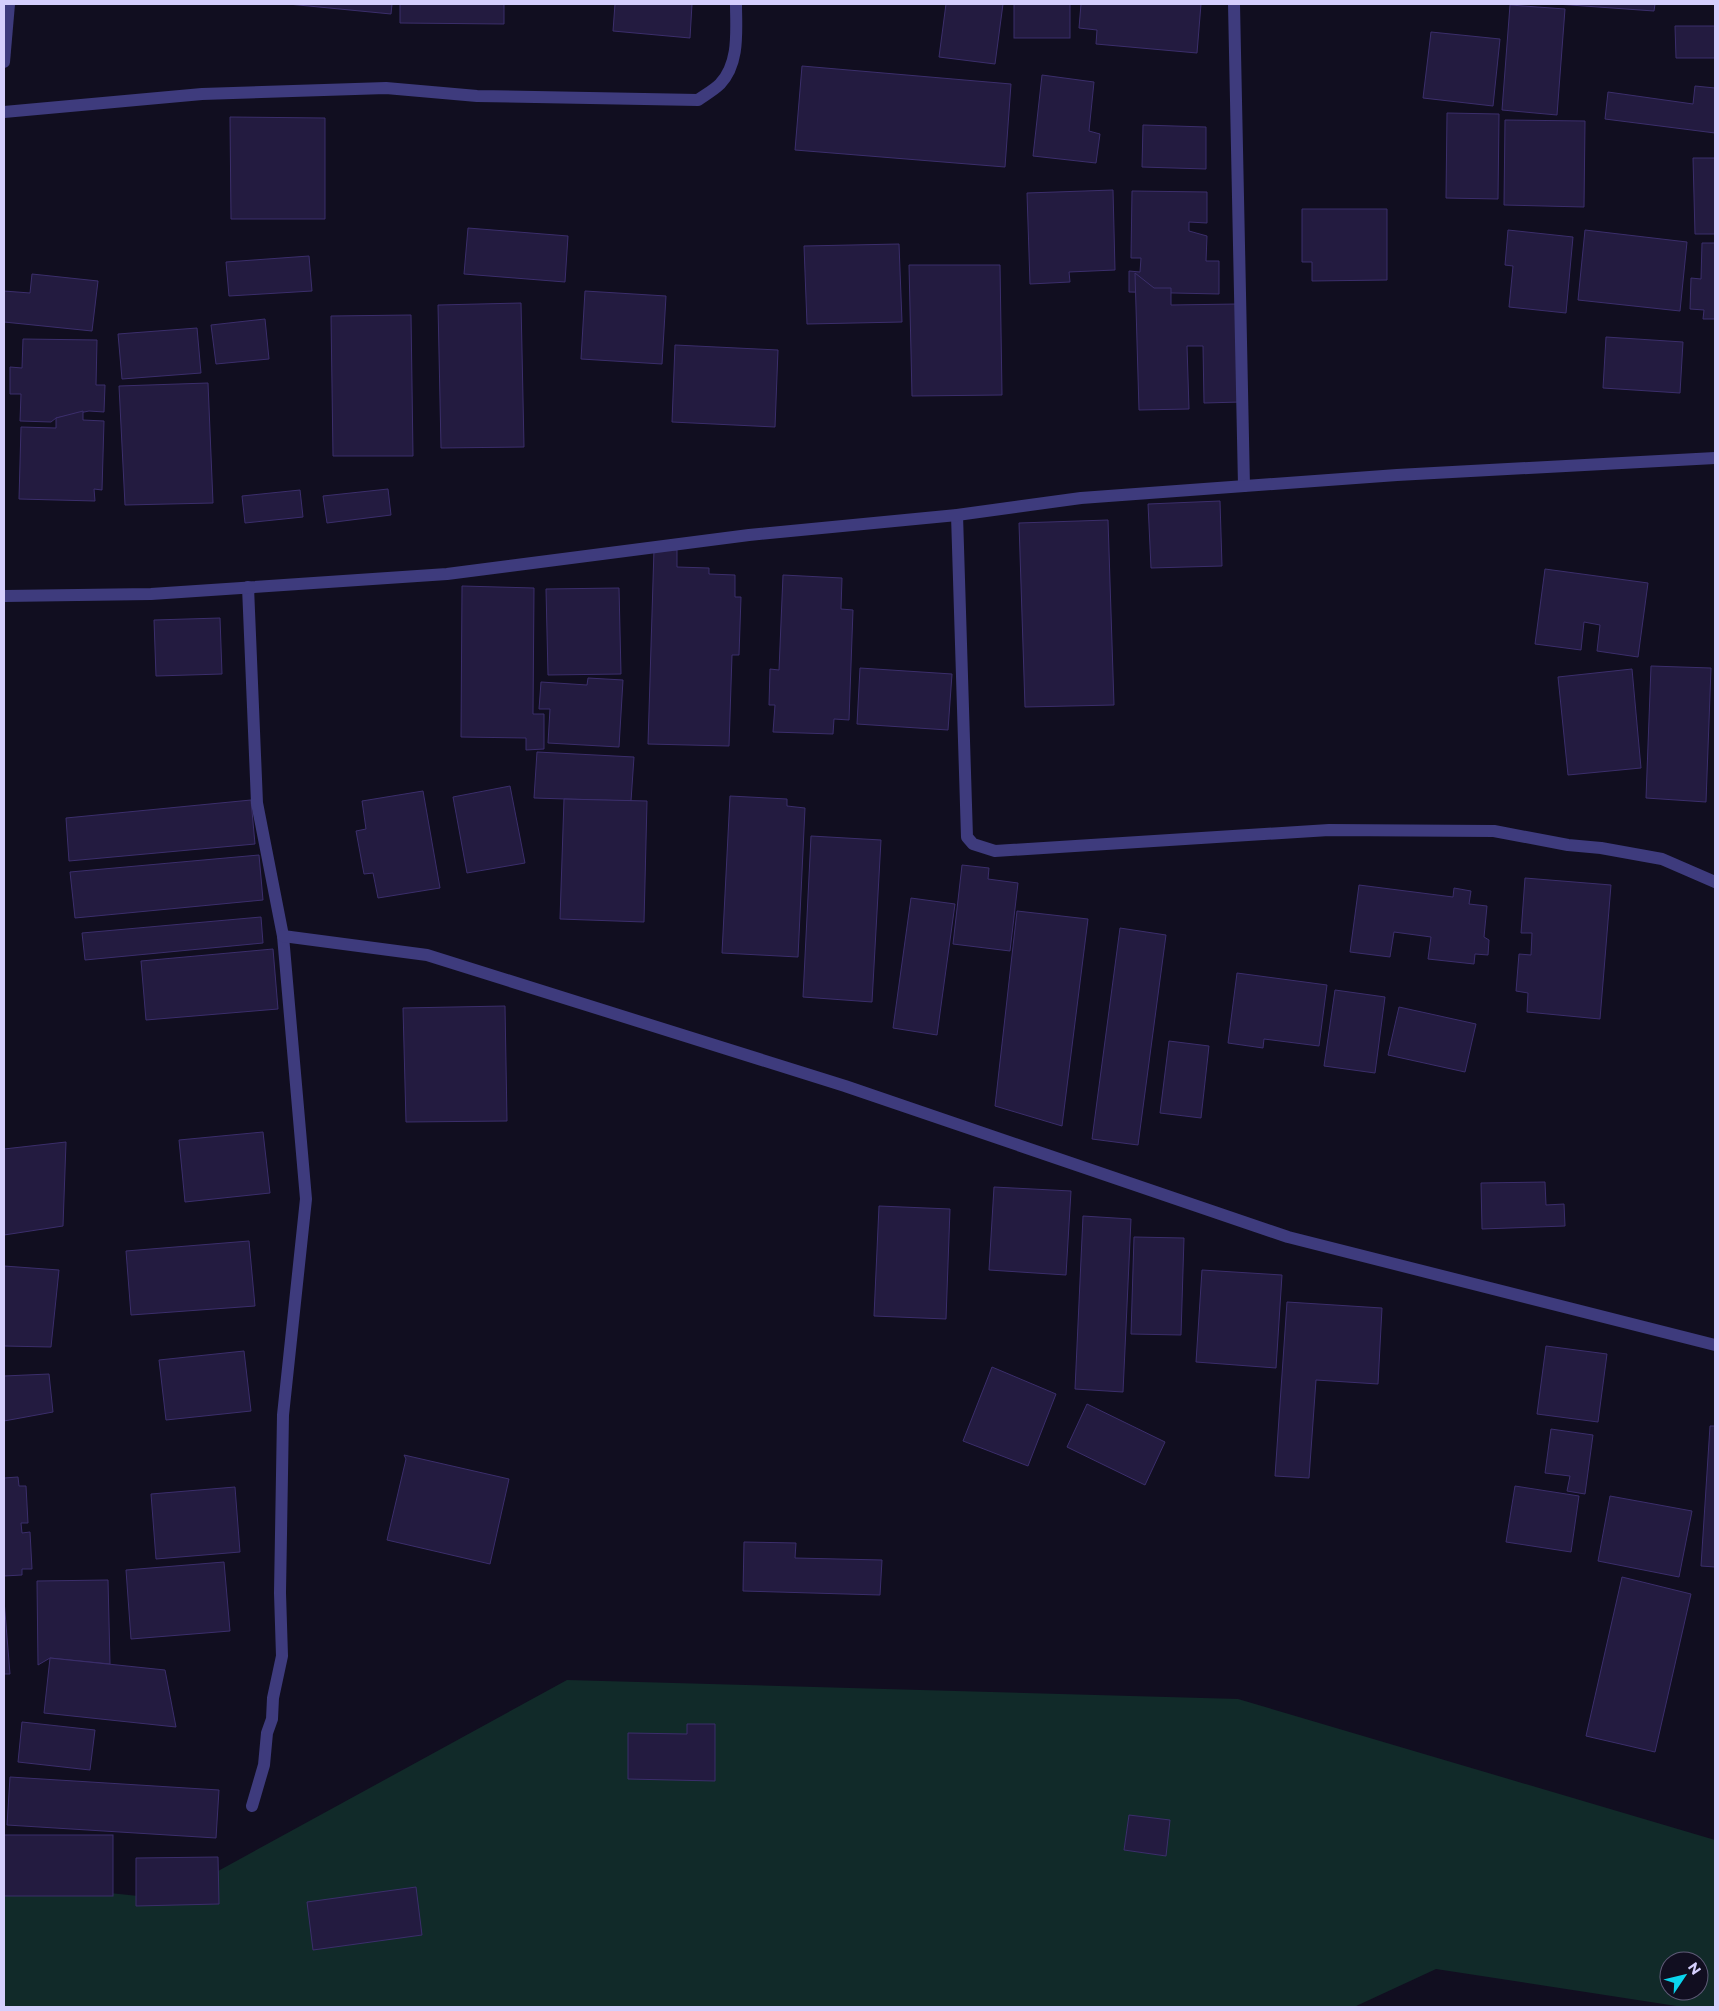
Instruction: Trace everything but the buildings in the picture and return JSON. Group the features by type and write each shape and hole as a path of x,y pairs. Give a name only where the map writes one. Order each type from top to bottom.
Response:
{"street":[{"path":"4,62 9,4"},
{"path":"4,112 202,94 386,88 477,96 698,100 720,85 730,71 735,51 736,4"},
{"path":"1234,4 1244,486"},
{"path":"4,596 151,594 447,574 750,536 956,515 1081,498 1397,475 1715,458"},
{"path":"956,515 967,837 973,844 995,851 1329,830 1494,830 1568,845 1600,848 1662,859 1715,882"},
{"path":"248,587 257,803 283,936 306,1199 283,1415 280,1593 282,1656 273,1698 272,1719 268,1733 264,1765 252,1806"},
{"path":"283,936 427,955 845,1086 1288,1237 1715,1345"}],"green space":[{"path":"567,1680 1238,1699 1715,1840 1715,2007 1683,2007 1436,1969 1354,2007 4,2007 4,1882 167,1899"}]}
